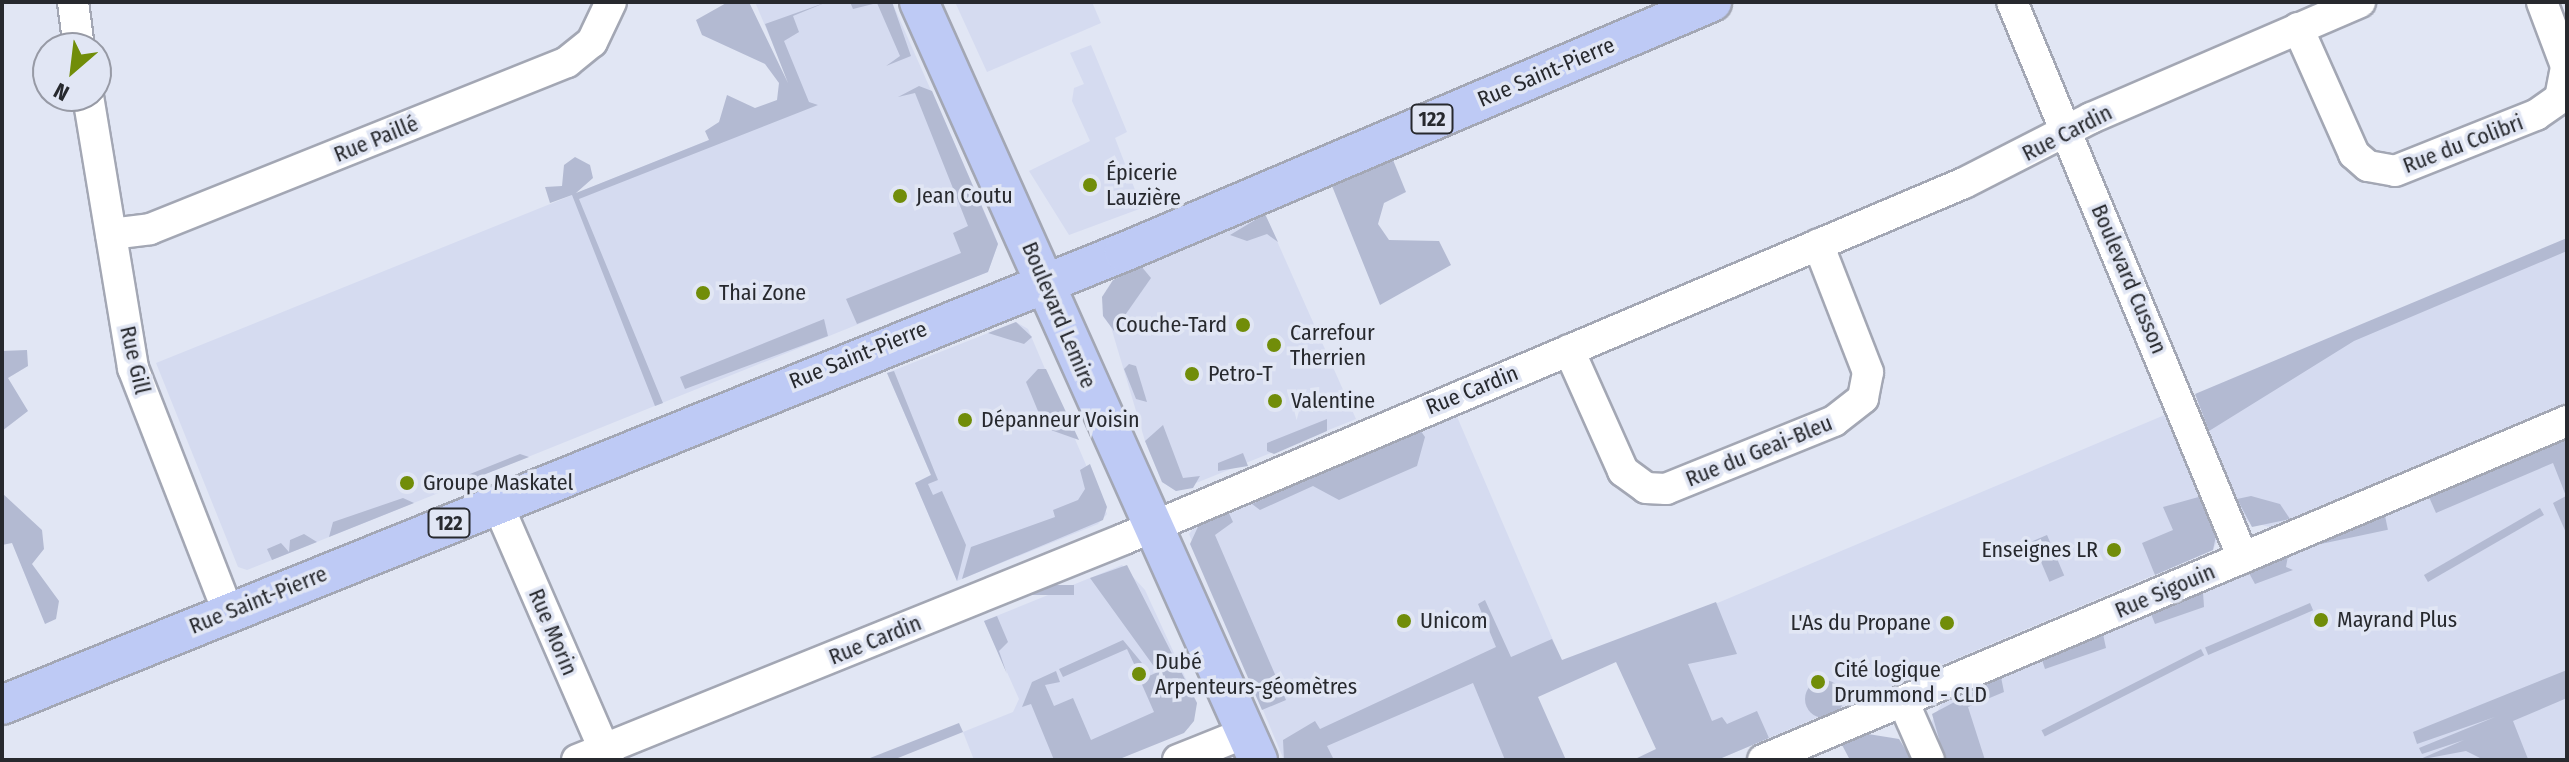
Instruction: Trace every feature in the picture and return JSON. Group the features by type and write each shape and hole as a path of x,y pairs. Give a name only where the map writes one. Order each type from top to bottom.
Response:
{"main road":[{"name":"Boulevard Lemire","path":"919,2 1252,746"},
{"name":"Rue Saint-Pierre","path":"2,705 1044,282 1712,2"}],"street":[{"path":"73,2 77,32"},
{"name":"Rue Paillé","path":"111,234 150,229 567,62 592,42 611,2"},
{"name":"Boulevard Cusson","path":"2012,2 2243,558"},
{"name":"Rue Cardin","path":"597,756 1818,244 2360,2"},
{"name":"Rue du Colibri","path":"2298,28 2354,154 2368,166 2395,171 2536,115 2560,98 2566,66 2542,2"},
{"name":"Rue Gill","path":"91,112 137,383 228,612"},
{"name":"Rue du Geai-Bleu","path":"1569,350 1623,471 1646,488 1666,489 1834,421 1863,398 1868,372 1818,244"},
{"name":"Rue Sigouin","path":"1763,760 2567,421"},
{"name":"Rue Morin","path":"497,503 597,756"},
{"path":"1903,701 1929,760"},
{"path":"1178,760 1252,746"}],"shaded area":[{"path":"728,2 749,2 788,83 765,24 827,2 793,16 799,32 784,41 809,102 818,105 579,199 663,403 655,406 572,195 550,203 545,187 562,186 564,165 575,157 590,165 593,178 576,193 709,140 705,131 719,122 727,95 755,108 777,100 779,83 765,64 702,35 696,20"},
{"path":"755,2 892,2 998,244 988,272 247,570 238,567 156,363 798,104"},
{"path":"850,2 892,2 911,56 886,66 900,56 877,3 853,9"},
{"path":"955,2 1092,2 1101,23 987,72"},
{"path":"1091,45 1127,132 1115,138 1142,208 1069,235 1029,171 1090,141 1072,101 1074,88 1084,84 1070,53"},
{"path":"919,86 932,91 998,244 988,272 857,324 846,299 961,253 953,233 968,226 915,93 898,97"},
{"path":"1393,160 1406,192 1384,203 1378,224 1389,240 1439,241 1451,265 1380,305 1332,186"},
{"path":"1265,214 1356,419 1176,491 1162,482 1145,441 1102,297 1121,275"},
{"path":"1265,214 1278,242 1267,234 1247,241 1230,235"},
{"path":"2567,238 2567,251 2354,341 2209,431 2195,394"},
{"path":"2567,244 2567,402 2270,527 2246,521 2197,400"},
{"path":"1141,266 1151,278 1114,331 1103,316 1102,297 1113,280"},
{"path":"824,319 828,336 685,389 680,377"},
{"path":"1016,322 1028,329 1107,514 1098,524 957,581 915,483 931,475 887,373"},
{"path":"1016,322 1032,337 1024,344 988,333"},
{"path":"27,350 28,366 8,378 28,411 2,431 2,351"},
{"path":"1129,364 1136,366 1147,402 1136,399 1124,369"},
{"path":"1038,369 1046,369 1079,440 1045,428 1026,382"},
{"path":"894,371 938,480 928,484 933,495 942,491 966,545 957,581 915,483 931,475 887,373"},
{"path":"1455,412 1562,661 1518,679 1511,760 1284,760 1189,534 1202,518"},
{"path":"2167,414 2218,539 2213,550 1717,760 1646,633"},
{"path":"1327,419 1327,431 1274,454 1267,451 1267,443"},
{"path":"1163,425 1183,478 1200,476 1193,488 1176,491 1162,482 1145,441"},
{"path":"1418,427 1425,437 1417,466 1339,500 1313,486 1260,510 1252,504"},
{"path":"2567,439 2567,760 1945,760 1931,723 1942,703"},
{"path":"2567,439 2567,535 2553,503 2566,496 2553,463 2436,513 2429,497"},
{"path":"1243,453 1248,466 1218,471 1218,463"},
{"path":"520,454 529,457 460,484 465,476"},
{"path":"1090,464 1107,507 1103,520 962,579 971,547 1055,517 1053,510 1078,500 1085,489 1080,470"},
{"path":"2,493 42,530 44,549 32,564 59,601 56,619 45,624 12,543 2,545"},
{"path":"2202,496 2217,531 2213,550 2155,575 2142,543 2173,530 2163,507"},
{"path":"2251,496 2280,504 2290,519 2252,527 2237,499"},
{"path":"403,498 414,503 329,537 333,522"},
{"path":"2540,508 2544,515 2428,582 2424,575"},
{"path":"1227,509 1233,522 1215,535 1286,700 1262,710 1190,544 1202,518"},
{"path":"2385,516 2388,530 2296,549 2293,536"},
{"path":"304,534 317,542 272,560 267,549 281,543 289,552 290,540"},
{"path":"2047,535 2064,576 2049,582 2032,541"},
{"path":"2288,556 2286,567 2293,570 2255,584 2249,573"},
{"path":"1122,565 1145,590 1197,703 1189,728 1117,760 974,760 963,732 1013,712 1019,699 984,621"},
{"path":"1127,565 1197,703 1194,721 1184,733 1117,760 1054,760 1031,704 1022,707 1032,682 1056,671 1060,682 1045,685 1054,706 1073,698 1091,740 1154,712 1140,680 1158,672 1090,578"},
{"path":"1013,585 1074,585 1074,595 1013,595"},
{"path":"2203,592 2204,607 2155,624 2151,614"},
{"path":"1485,600 1511,657 1552,639 1562,660 1716,602 1737,654 1688,664 1712,721 1722,717 1727,724 1757,711 1769,738 1717,760 1633,760 1656,749 1616,662 1538,697 1566,760 1505,760 1473,683 1327,746 1334,760 1284,760 1283,740 1315,721 1320,729 1496,647 1478,604"},
{"path":"2310,603 2313,610 2208,655 2205,648"},
{"path":"997,616 1008,642 999,651 1007,674 984,621"},
{"path":"2103,634 2106,648 2045,669 2042,660"},
{"path":"1123,640 1142,663 1135,666 1127,649 1063,677 1059,669"},
{"path":"2201,649 2204,655 2045,737 2042,730"},
{"path":"2567,670 2567,698 2513,721 2528,759 2484,760 2466,751 2418,760 2464,740 2422,754 2419,748 2495,717 2417,744 2413,732"},
{"path":"2001,677 2004,692 1968,707 1985,760 1945,760 1932,714"},
{"path":"1824,680 1837,686 1843,699 1837,712 1824,718 1811,712 1805,699 1811,686"},
{"path":"959,723 963,732 893,760 865,760"},
{"path":"1868,734 1899,739 1912,760 1850,760 1842,745"}],"place":[{"name":"Épicerie Lauzière","path":"1090,185"},
{"name":"Jean Coutu","path":"900,196"},
{"name":"Thai Zone","path":"703,293"},
{"name":"Couche-Tard","path":"1243,325"},
{"name":"Carrefour Therrien","path":"1274,345"},
{"name":"Petro-T","path":"1192,374"},
{"name":"Valentine","path":"1275,401"},
{"name":"Dépanneur Voisin","path":"965,420"},
{"name":"Groupe Maskatel","path":"407,483"},
{"name":"Enseignes LR","path":"2114,550"},
{"name":"Mayrand Plus","path":"2321,620"},
{"name":"Unicom","path":"1404,621"},
{"name":"L'As du Propane","path":"1947,623"},
{"name":"Dubé Arpenteurs-géomètres","path":"1139,674"},
{"name":"Cité logique Drummond - CLD","path":"1818,682"}]}
